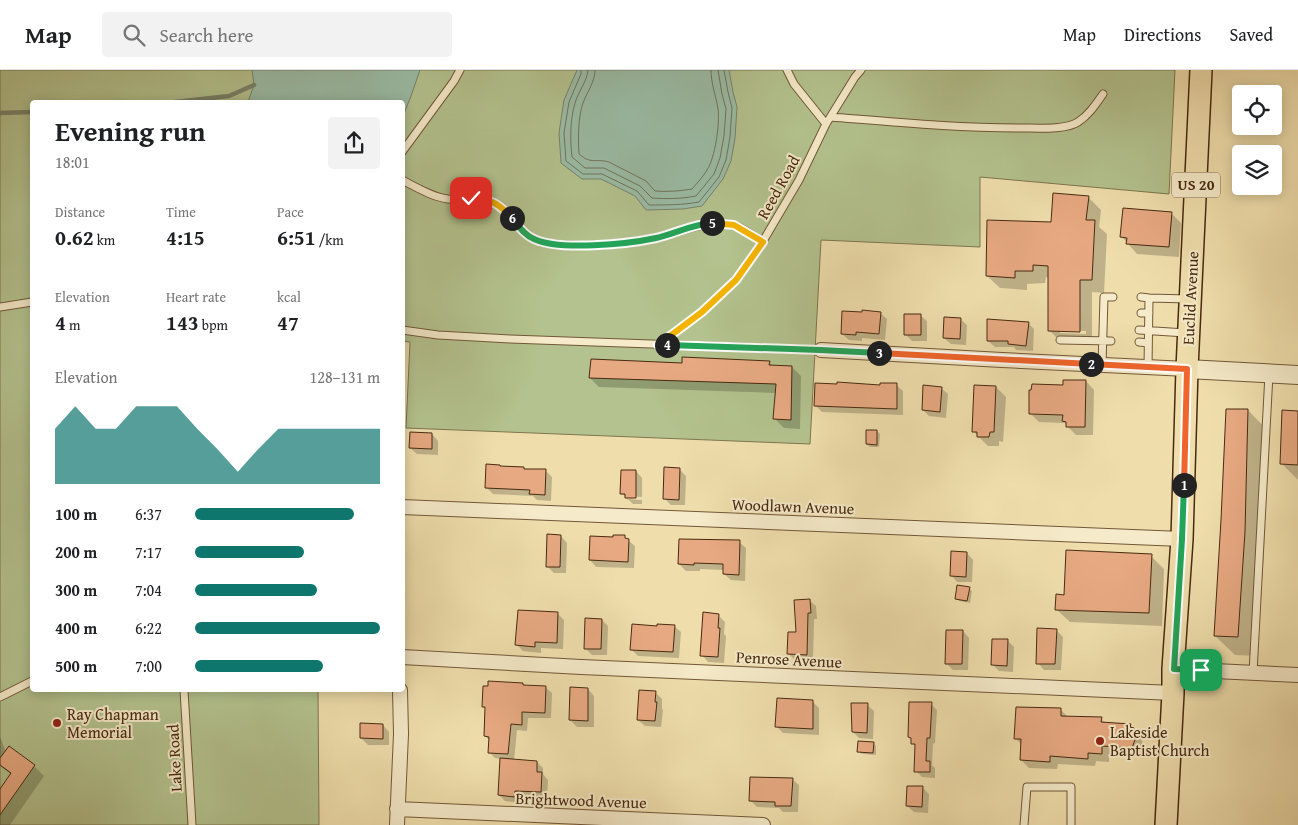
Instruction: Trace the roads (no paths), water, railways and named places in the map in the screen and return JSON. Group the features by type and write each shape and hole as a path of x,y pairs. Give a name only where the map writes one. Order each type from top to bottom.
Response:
{"main road":[{"name":"Euclid Avenue","path":"1166,825 1182,539 1187,369 1201,70"}],"street":[{"path":"820,350 1298,376"},
{"name":"Woodlawn Avenue","path":"405,507 1182,539"},
{"name":"Penrose Avenue","path":"405,657 601,668 1173,693"},
{"path":"1174,669 1298,675"},
{"path":"397,825 401,734 400,692"},
{"name":"Brightwood Avenue","path":"397,810 763,825"}],"lane":[{"path":"405,148 460,70"},
{"path":"787,70 794,84 829,120 996,128 1054,128 1077,123 1093,109 1103,94"},
{"name":"Reed Road","path":"658,345 702,312 736,280 763,242 799,180 829,120 861,70"},
{"path":"405,182 425,192 447,199 471,198 488,200 495,203 532,239 545,243 578,245 632,242 656,238 709,223 734,225 763,242"},
{"path":"1102,365 1104,297 1113,297"},
{"path":"1148,367 1148,331 1145,298 1190,299"},
{"path":"0,307 30,302"},
{"path":"1103,311 1112,311"},
{"path":"1103,328 1111,329"},
{"path":"405,330 438,335 510,340 820,350"},
{"path":"1139,330 1189,333"},
{"path":"1060,340 1111,341"},
{"path":"1139,342 1148,343"},
{"path":"1253,673 1269,374"},
{"path":"0,697 30,682"},
{"name":"Lake Road","path":"184,692 192,825"},
{"path":"1024,825 1027,787 1071,787 1071,825"}],"water":[{"path":"252,70 420,70 405,111 405,100 249,100 254,85"},
{"path":"577,70 729,70 737,107 731,161 723,179 702,206 683,209 646,210 635,196 601,179 582,179 561,163 559,133 564,100"}],"waterway":[{"path":"193,100 229,96 254,85"},
{"path":"0,113 30,112"}],"place":[{"name":"Ray Chapman Memorial","path":"57,723"},
{"name":"Lakeside Baptist Church","path":"1100,741"}]}
